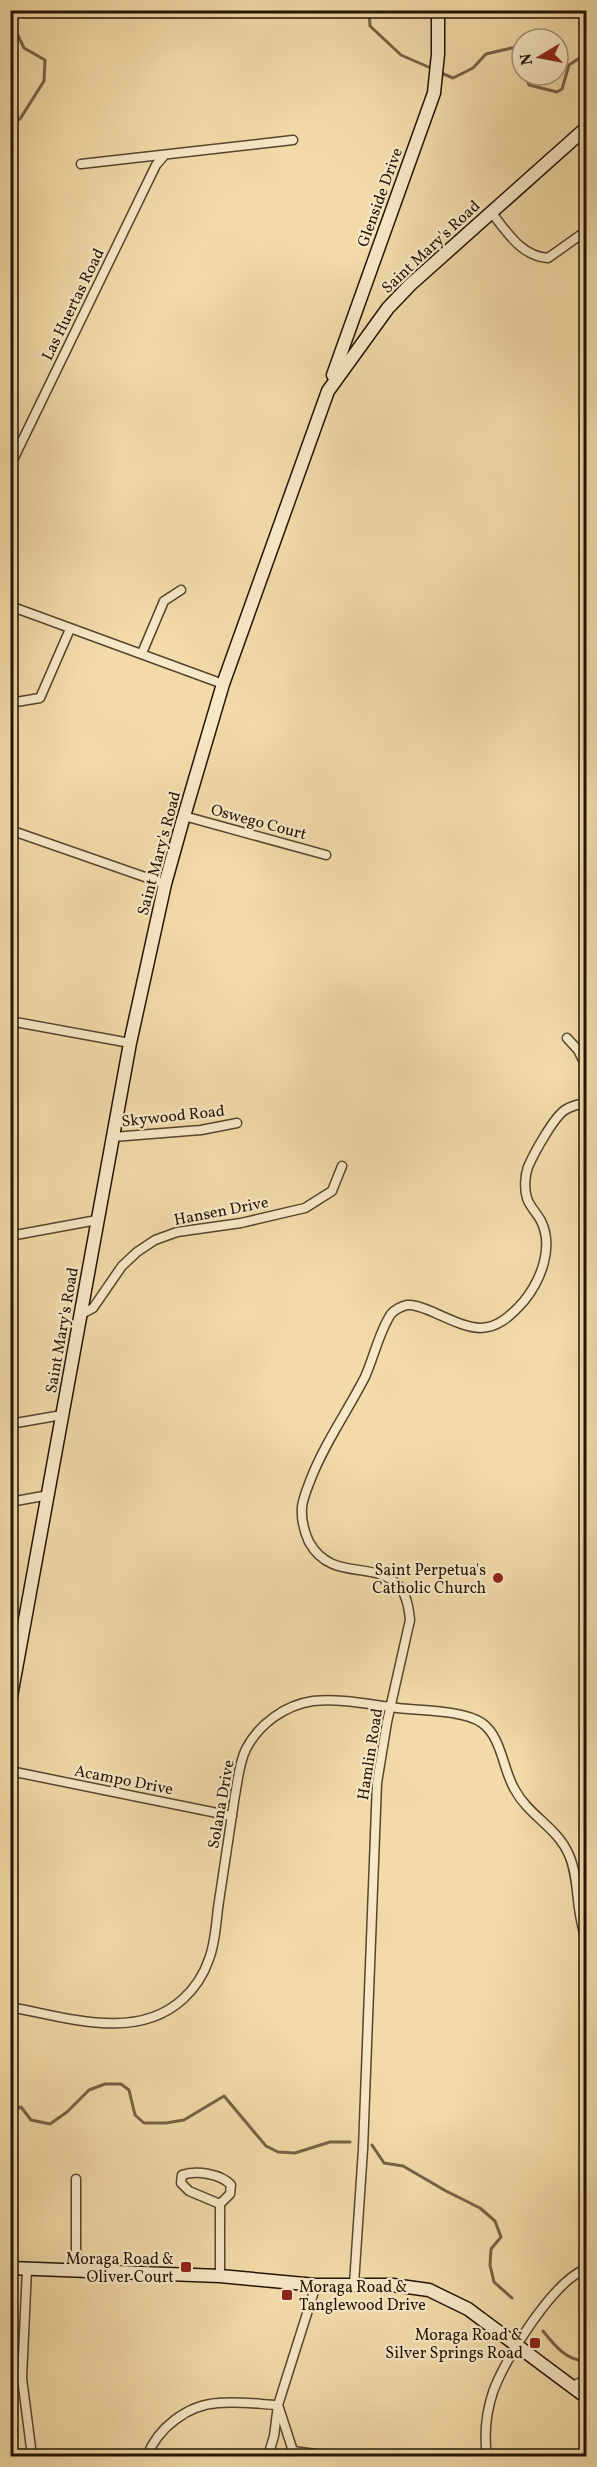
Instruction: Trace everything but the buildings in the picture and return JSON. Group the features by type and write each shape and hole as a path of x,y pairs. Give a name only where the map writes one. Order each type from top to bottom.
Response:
{"street":[{"name":"Glenside Drive","path":"328,391 434,93 439,11"},
{"name":"Saint Mary's Road","path":"10,1702 130,1043 165,884 223,684 328,391 388,308 410,285 586,128"},
{"path":"81,164 141,157 163,157 293,140"},
{"name":"Las Huertas Road","path":"10,466 156,165 163,157"},
{"path":"491,213 527,253 540,258 548,258 586,231"},
{"path":"142,654 164,601 181,590"},
{"path":"10,606 223,684"},
{"path":"10,703 40,698 70,629"},
{"name":"Oswego Court","path":"184,816 326,855"},
{"path":"10,830 165,884"},
{"path":"10,1021 130,1043"},
{"path":"567,1038 578,1050 586,1066"},
{"name":"Hamlin Road","path":"354,2284 363,2149 377,1784 410,1620 406,1598 399,1586 377,1573 337,1567 320,1555 307,1537 302,1523 302,1506 319,1459 365,1377 392,1313 406,1305 419,1306 463,1326 486,1329 499,1324 516,1310 529,1294 540,1274 546,1251 546,1238 542,1222 526,1199 525,1178 529,1166 564,1110 586,1103"},
{"name":"Skywood Road","path":"113,1137 201,1130 237,1123"},
{"name":"Hansen Drive","path":"81,1315 93,1308 122,1266 155,1240 177,1232 241,1223 305,1208 332,1191 342,1166"},
{"path":"10,1236 97,1220"},
{"path":"10,1424 62,1415"},
{"path":"10,1502 49,1495"},
{"name":"Solana Drive","path":"10,2007 99,2023 123,2024 165,2013 183,1998 199,1981 211,1954 232,1816 245,1751 260,1728 274,1717 293,1706 313,1701 337,1701 391,1707 470,1717 482,1722 490,1731 513,1788 525,1807 560,1838 570,1857 574,1871 580,1922 586,1938"},
{"name":"Acampo Drive","path":"10,1771 232,1816"},
{"path":"220,2204 189,2191 181,2183 182,2175 191,2172 225,2178 231,2186 230,2194 220,2204 220,2276"},
{"path":"76,2180 76,2271"},
{"path":"10,2268 220,2276 316,2285 393,2285 429,2290 468,2309 518,2343 586,2397"},
{"path":"487,2457 485,2441 488,2410 494,2391 518,2343 562,2286 586,2268"},
{"path":"27,2269 22,2378 32,2457"},
{"path":"268,2457 274,2436 278,2405 316,2285"},
{"path":"572,2386 586,2380"},
{"path":"147,2457 165,2427 198,2408 217,2403 278,2405"},
{"path":"278,2405 294,2454 331,2457"}],"waterway":[{"path":"10,124 20,119 44,81 45,60 24,48 12,23 18,10"},
{"path":"369,10 370,26 401,55 433,69"},
{"path":"570,64 584,55 586,47"},
{"path":"439,72 453,78 473,68 486,54 510,48"},
{"path":"537,87 557,92 563,87"},
{"path":"10,2111 21,2107 31,2120 50,2124 67,2112 89,2090 105,2084 121,2084 129,2090 135,2115 144,2123 184,2120 224,2096 266,2146 278,2152 295,2153 330,2142 350,2142"},
{"path":"372,2145 384,2163 403,2166 480,2208 495,2221 501,2237 491,2249 490,2265 494,2282 512,2298"},
{"path":"543,2331 567,2355 586,2361"}],"place":[{"name":"Saint Perpetua's Catholic Church","path":"498,1578"},
{"name":"Moraga Road & Oliver Court","path":"186,2267"},
{"name":"Moraga Road & Tanglewood Drive","path":"287,2295"},
{"name":"Moraga Road & Silver Springs Road","path":"535,2343"}]}
